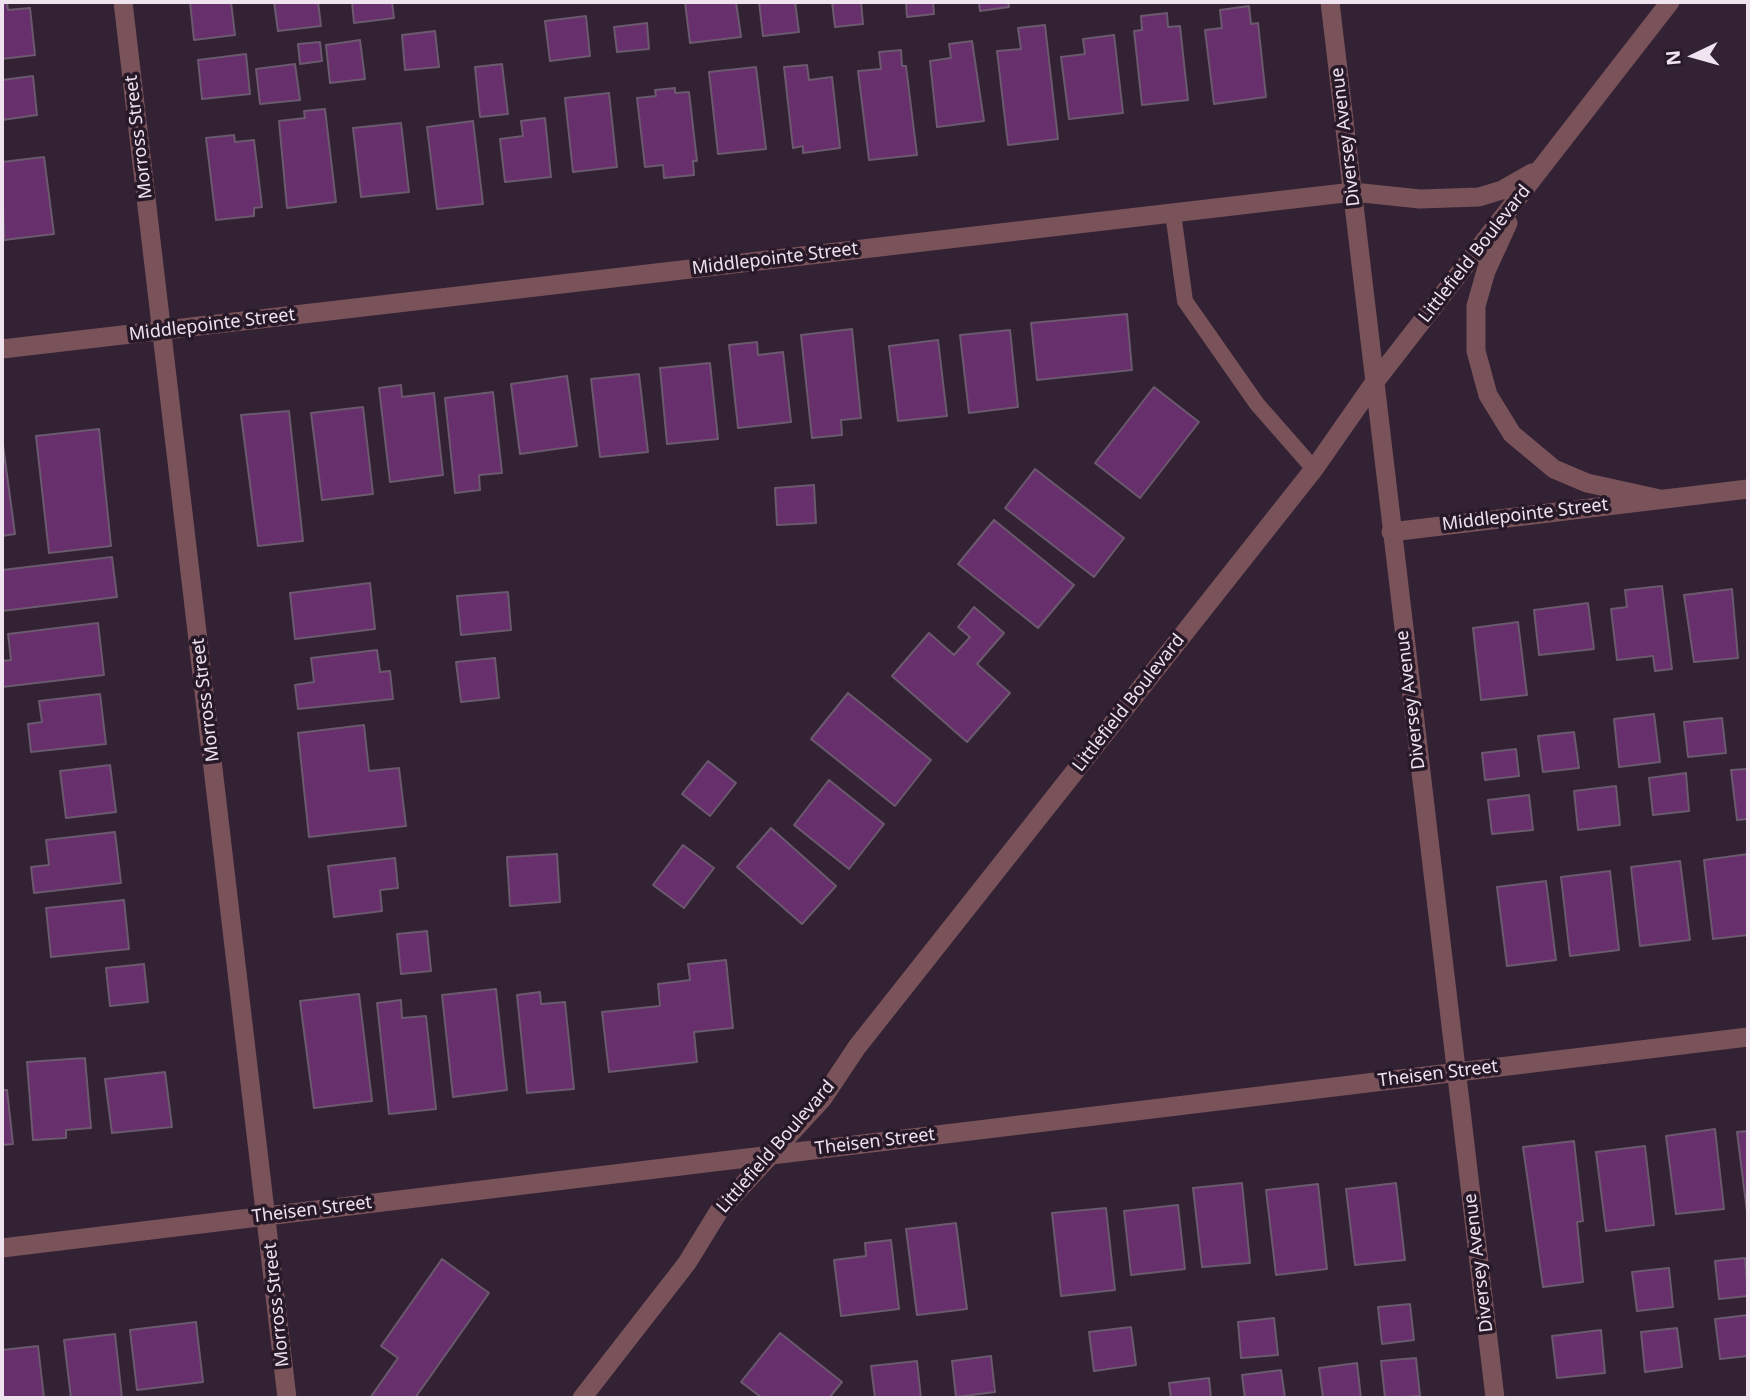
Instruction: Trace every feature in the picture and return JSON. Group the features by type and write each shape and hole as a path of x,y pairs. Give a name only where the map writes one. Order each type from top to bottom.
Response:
{"street":[{"name":"Morross Street","path":"124,2 268,1216 287,1398"},
{"name":"Diversey Avenue","path":"1330,2 1495,1398"},
{"name":"Littlefield Boulevard","path":"582,1398 687,1263 719,1211 823,1098 858,1047 1314,468 1374,383 1671,2"},
{"name":"Middlepointe Street","path":"2,349 1353,192 1420,199 1479,197 1502,190 1542,167"},
{"name":"Middlepointe Street","path":"1522,193 1486,271 1476,306 1476,351 1488,395 1512,433 1554,469 1587,483 1660,499"},
{"name":"Middlepointe Street","path":"1391,532 1748,489"},
{"name":"Theisen Street","path":"2,1248 1748,1037"}],"lane":[{"path":"1173,213 1185,301 1257,404 1314,468"}],"building":[{"path":"2,2 7,2 8,10 30,8 35,55 2,59"},
{"path":"190,2 231,2 235,35 194,40"},
{"path":"274,2 318,2 321,26 278,31"},
{"path":"352,2 392,2 394,18 354,23"},
{"path":"685,2 736,2 741,37 690,43"},
{"path":"759,2 795,2 799,32 763,36"},
{"path":"832,2 861,2 863,24 835,27"},
{"path":"906,2 933,2 934,14 907,17"},
{"path":"979,2 1008,2 1009,7 980,11"},
{"path":"1249,6 1251,24 1258,23 1266,97 1214,104 1205,30 1222,28 1220,10"},
{"path":"1167,13 1168,27 1180,26 1188,100 1142,105 1134,31 1142,30 1141,16"},
{"path":"586,16 590,56 550,61 545,21"},
{"path":"647,23 649,49 617,52 614,27"},
{"path":"1045,25 1058,139 1008,145 997,51 1021,49 1018,28"},
{"path":"435,31 439,67 405,70 402,35"},
{"path":"1114,35 1123,113 1069,119 1061,57 1085,54 1083,39"},
{"path":"360,40 365,79 330,83 326,45"},
{"path":"972,41 984,121 937,127 930,61 951,58 949,44"},
{"path":"320,42 322,61 300,64 298,44"},
{"path":"901,50 902,66 906,66 917,155 869,160 858,71 881,69 879,52"},
{"path":"246,54 250,94 202,99 198,60"},
{"path":"295,64 300,100 260,104 256,69"},
{"path":"502,64 508,114 480,117 475,67"},
{"path":"807,65 809,80 832,77 840,148 803,153 803,146 793,148 784,67"},
{"path":"756,67 766,149 718,154 709,72"},
{"path":"33,76 37,115 2,120 2,80"},
{"path":"675,88 675,93 689,92 697,161 693,161 694,175 664,178 663,165 645,167 637,98 656,96 655,90"},
{"path":"609,93 617,167 573,172 565,98"},
{"path":"325,109 336,202 287,208 279,121 305,118 304,111"},
{"path":"545,118 551,177 505,182 500,139 523,136 521,121"},
{"path":"473,121 483,204 437,209 427,127"},
{"path":"401,123 409,192 361,197 353,128"},
{"path":"234,135 235,142 254,140 262,207 254,208 254,216 216,220 206,138"},
{"path":"44,157 54,234 4,240 2,162"},
{"path":"1127,314 1132,370 1037,380 1031,323"},
{"path":"852,329 861,418 841,420 842,435 812,438 801,335"},
{"path":"1010,330 1018,407 969,413 960,335"},
{"path":"938,340 947,416 898,421 889,346"},
{"path":"757,342 758,355 783,352 791,422 738,428 729,345"},
{"path":"710,363 718,439 667,444 660,368"},
{"path":"639,374 648,452 600,457 591,379"},
{"path":"567,376 577,446 520,454 511,384"},
{"path":"401,385 402,397 434,393 443,475 390,482 379,388"},
{"path":"1154,387 1199,422 1140,498 1095,463"},
{"path":"493,392 502,473 479,475 480,490 455,493 445,398"},
{"path":"363,407 373,494 322,500 311,413"},
{"path":"289,411 303,541 258,546 241,415"},
{"path":"99,429 111,546 49,553 36,436"},
{"path":"2,438 15,534 2,536"},
{"path":"1035,469 1124,538 1094,577 1005,508"},
{"path":"814,485 816,523 777,525 775,488"},
{"path":"994,520 1074,585 1038,628 958,564"},
{"path":"112,557 117,597 2,611 2,570"},
{"path":"370,583 375,629 295,639 290,593"},
{"path":"1662,586 1672,669 1655,671 1653,656 1617,660 1611,609 1627,607 1625,590"},
{"path":"1732,589 1738,658 1694,662 1684,595"},
{"path":"508,592 511,630 461,635 457,596"},
{"path":"1588,603 1594,649 1539,655 1534,610"},
{"path":"974,607 1004,633 977,664 1010,693 967,742 892,676 929,633 954,655 970,637 958,627"},
{"path":"1518,622 1527,695 1481,700 1473,628"},
{"path":"98,623 104,675 2,687 2,661 11,660 8,634"},
{"path":"377,650 380,672 390,671 393,699 298,709 295,685 314,682 311,658"},
{"path":"495,658 499,698 461,702 456,662"},
{"path":"848,693 931,760 895,806 811,739"},
{"path":"100,694 106,744 31,752 28,724 42,722 39,701"},
{"path":"1654,714 1660,762 1619,767 1614,719"},
{"path":"1722,718 1726,753 1688,757 1684,722"},
{"path":"364,725 369,771 399,768 406,826 309,837 298,733"},
{"path":"1574,732 1579,768 1543,772 1538,736"},
{"path":"1516,749 1519,776 1485,780 1482,753"},
{"path":"708,761 736,783 710,816 682,794"},
{"path":"110,765 116,812 66,818 60,771"},
{"path":"1748,769 1748,819 1737,820 1731,770"},
{"path":"1686,773 1689,811 1653,815 1649,778"},
{"path":"829,780 884,824 849,869 794,825"},
{"path":"1616,786 1620,825 1578,830 1574,791"},
{"path":"1529,795 1533,830 1492,834 1488,800"},
{"path":"771,828 836,886 802,924 737,867"},
{"path":"115,832 121,883 34,893 31,867 49,865 46,840"},
{"path":"683,845 714,868 684,908 653,885"},
{"path":"557,854 560,902 510,906 507,857"},
{"path":"1748,854 1748,935 1713,939 1704,860"},
{"path":"395,858 398,888 380,890 382,911 334,917 328,866"},
{"path":"1680,861 1690,940 1640,946 1631,867"},
{"path":"1610,871 1619,950 1570,956 1561,877"},
{"path":"1546,881 1556,960 1507,966 1497,887"},
{"path":"124,900 129,949 51,957 46,908"},
{"path":"427,931 431,971 401,974 397,934"},
{"path":"726,960 733,1028 694,1032 697,1062 609,1072 602,1012 660,1006 658,984 690,980 688,964"},
{"path":"144,964 148,1002 110,1006 106,968"},
{"path":"496,989 507,1090 453,1097 442,995"},
{"path":"540,992 541,1004 565,1002 574,1089 527,1093 517,995"},
{"path":"359,994 372,1101 314,1108 300,1001"},
{"path":"401,1000 402,1018 426,1016 436,1109 389,1114 377,1003"},
{"path":"85,1058 91,1128 66,1130 66,1138 33,1140 27,1062"},
{"path":"165,1072 172,1127 112,1133 105,1079"},
{"path":"2,1090 7,1090 13,1144 2,1145"},
{"path":"1715,1129 1724,1209 1676,1214 1666,1136"},
{"path":"1748,1131 1748,1212 1747,1212 1737,1132"},
{"path":"1574,1141 1583,1221 1577,1222 1583,1282 1543,1287 1523,1147"},
{"path":"1645,1146 1654,1225 1606,1231 1596,1152"},
{"path":"1242,1183 1250,1263 1202,1267 1193,1188"},
{"path":"1396,1183 1405,1260 1355,1265 1346,1189"},
{"path":"1318,1184 1327,1269 1276,1275 1266,1190"},
{"path":"1178,1205 1185,1269 1131,1275 1124,1211"},
{"path":"1106,1208 1115,1290 1061,1296 1052,1213"},
{"path":"956,1223 967,1309 917,1315 906,1229"},
{"path":"891,1240 899,1309 841,1316 834,1260 866,1256 865,1243"},
{"path":"1745,1258 1748,1296 1719,1299 1715,1261"},
{"path":"442,1259 489,1293 415,1398 370,1398 398,1358 381,1346"},
{"path":"1669,1268 1673,1307 1637,1311 1632,1272"},
{"path":"1410,1304 1414,1340 1382,1344 1378,1307"},
{"path":"1748,1315 1748,1356 1720,1359 1715,1319"},
{"path":"1274,1318 1278,1355 1241,1358 1238,1322"},
{"path":"196,1322 203,1382 137,1390 130,1330"},
{"path":"1131,1327 1136,1365 1094,1371 1089,1332"},
{"path":"1677,1328 1682,1367 1645,1372 1641,1332"},
{"path":"1601,1330 1605,1373 1557,1378 1552,1336"},
{"path":"780,1333 842,1382 829,1398 762,1398 741,1382"},
{"path":"115,1334 122,1398 71,1398 64,1340"},
{"path":"38,1346 44,1398 2,1398 2,1350"},
{"path":"991,1356 995,1392 956,1397 952,1361"},
{"path":"1416,1358 1420,1396 1385,1398 1381,1361"},
{"path":"917,1361 921,1398 875,1398 871,1366"},
{"path":"1357,1363 1361,1398 1323,1398 1319,1368"},
{"path":"1281,1370 1285,1398 1245,1398 1242,1375"},
{"path":"1209,1378 1211,1398 1171,1398 1169,1383"}]}
